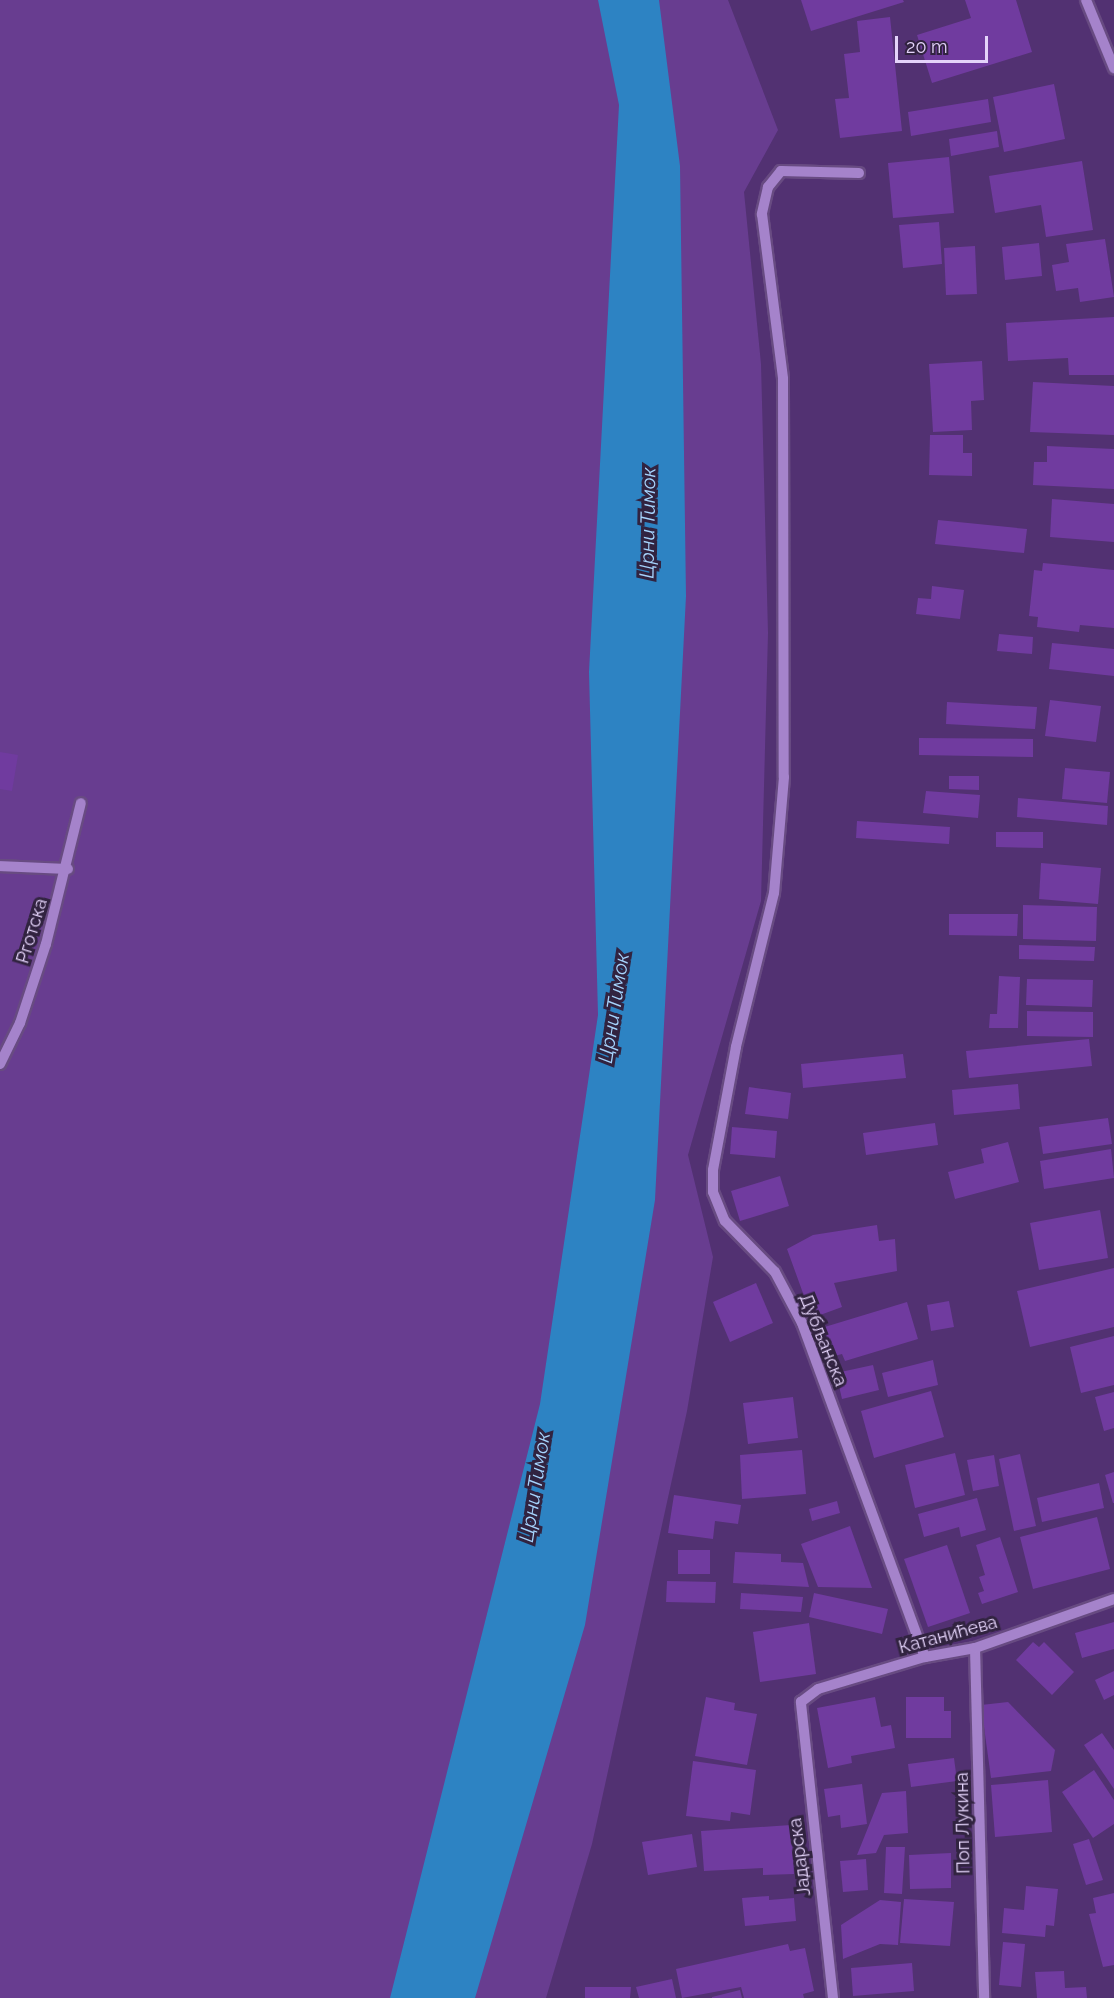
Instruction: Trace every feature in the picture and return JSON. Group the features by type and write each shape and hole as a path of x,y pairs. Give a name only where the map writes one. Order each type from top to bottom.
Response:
{"street":[{"path":"1086,0 1114,68"},
{"name":"Дубљанска","path":"859,173 781,171 768,187 762,214 783,379 784,777 774,893 736,1047 713,1170 717,1206 725,1221 775,1272 802,1323 925,1657"},
{"name":"Рготска","path":"0,1064 20,1023 68,869 81,803"},
{"path":"0,866 68,869"},
{"name":"Катанићева","path":"800,1712 808,1693 925,1657 975,1648 1114,1599"},
{"name":"Поп Лукина","path":"975,1648 984,1998"},
{"name":"Јадарска","path":"800,1712 833,1998"}],"shaded area":[{"path":"0,0 728,0 778,130 744,192 761,364 768,633 761,901 688,1155 713,1257 687,1411 592,1844 546,1998 0,1998"}],"water":[{"name":"Црни Тимок","path":"598,0 659,0 680,166 686,596 655,1200 585,1625 475,1998 390,1998 540,1404 598,1015 589,672 619,105"}],"building":[{"path":"801,0 903,0 904,2 811,31"},
{"path":"965,0 1016,0 1032,52 932,83 917,35 971,18"},
{"path":"890,17 902,131 840,138 835,99 849,98 844,54 860,52 857,21"},
{"path":"1054,84 1065,139 1004,152 993,97"},
{"path":"988,99 991,122 911,136 908,112"},
{"path":"997,131 999,147 951,156 949,139"},
{"path":"949,157 954,213 893,218 888,163"},
{"path":"1082,161 1093,230 1046,237 1041,205 995,213 989,176"},
{"path":"939,222 942,264 903,268 899,225"},
{"path":"1105,239 1114,297 1080,302 1078,288 1056,291 1052,265 1069,262 1066,244"},
{"path":"1039,243 1042,276 1005,280 1002,247"},
{"path":"975,246 977,294 946,295 944,248"},
{"path":"1114,317 1114,375 1069,375 1068,358 1008,361 1006,323"},
{"path":"982,361 984,400 971,401 972,430 933,432 929,364"},
{"path":"1033,382 1114,386 1114,435 1030,432"},
{"path":"930,435 963,435 963,453 972,453 972,476 929,475"},
{"path":"1047,446 1114,449 1114,489 1033,485 1034,462 1047,462"},
{"path":"1052,499 1114,504 1114,542 1050,537"},
{"path":"938,520 1027,529 1024,553 935,544"},
{"path":"1043,563 1114,570 1114,628 1080,625 1079,632 1037,627 1038,617 1029,616 1034,570 1042,571"},
{"path":"932,586 964,590 960,619 916,614 918,598 931,599"},
{"path":"999,634 1033,637 1032,654 997,651"},
{"path":"1052,643 1114,649 1114,676 1049,669"},
{"path":"1050,700 1101,706 1096,742 1045,736"},
{"path":"947,702 1037,707 1035,729 946,724"},
{"path":"919,738 1033,739 1033,757 919,755"},
{"path":"0,752 18,755 12,791 0,789"},
{"path":"1065,768 1110,772 1107,803 1062,799"},
{"path":"949,776 979,776 979,790 949,789"},
{"path":"926,791 980,795 978,818 923,813"},
{"path":"1018,798 1108,806 1107,825 1017,817"},
{"path":"857,821 950,827 949,844 856,838"},
{"path":"996,832 1043,832 1043,848 996,847"},
{"path":"1041,863 1101,868 1098,904 1039,899"},
{"path":"1023,905 1097,907 1096,941 1023,939"},
{"path":"949,914 1018,914 1017,936 949,935"},
{"path":"1019,945 1095,947 1094,961 1019,959"},
{"path":"999,976 1020,977 1018,1028 989,1028 990,1014 997,1014"},
{"path":"1027,979 1093,980 1092,1007 1026,1005"},
{"path":"1027,1011 1093,1012 1093,1037 1027,1036"},
{"path":"1089,1039 1092,1066 969,1078 966,1051"},
{"path":"903,1054 906,1078 803,1088 801,1064"},
{"path":"1018,1084 1020,1109 954,1115 952,1090"},
{"path":"749,1087 791,1093 788,1119 745,1114"},
{"path":"1108,1118 1112,1144 1043,1154 1039,1127"},
{"path":"935,1123 938,1145 866,1155 863,1133"},
{"path":"732,1127 777,1131 775,1158 730,1154"},
{"path":"1008,1142 1019,1182 955,1199 948,1172 984,1163 981,1149"},
{"path":"1111,1149 1114,1178 1044,1189 1040,1161"},
{"path":"780,1176 789,1206 740,1221 731,1191"},
{"path":"1100,1210 1108,1258 1039,1270 1030,1223"},
{"path":"877,1225 879,1241 895,1239 897,1271 834,1283 842,1307 812,1318 787,1249 813,1235"},
{"path":"1114,1268 1114,1327 1030,1347 1017,1291"},
{"path":"756,1283 773,1323 730,1342 713,1302"},
{"path":"949,1301 954,1327 931,1331 927,1305"},
{"path":"907,1302 918,1339 845,1361 842,1354 827,1358 818,1329"},
{"path":"1114,1336 1114,1385 1081,1393 1070,1347"},
{"path":"933,1360 938,1385 888,1397 882,1373"},
{"path":"873,1365 879,1390 842,1399 836,1373"},
{"path":"931,1391 944,1437 874,1458 861,1411"},
{"path":"1114,1392 1114,1428 1104,1431 1095,1397"},
{"path":"793,1397 798,1438 748,1444 743,1403"},
{"path":"802,1450 806,1494 742,1499 740,1455"},
{"path":"955,1453 965,1495 915,1508 905,1465"},
{"path":"1020,1454 1036,1526 1014,1531 999,1459"},
{"path":"994,1455 999,1486 973,1491 967,1460"},
{"path":"1114,1472 1114,1503 1113,1503 1105,1475"},
{"path":"1099,1483 1104,1508 1042,1522 1037,1498"},
{"path":"674,1495 741,1505 738,1524 715,1521 713,1539 668,1533"},
{"path":"977,1498 986,1530 961,1537 959,1527 924,1537 918,1514"},
{"path":"837,1501 840,1513 812,1521 809,1509"},
{"path":"1097,1517 1110,1569 1033,1589 1020,1537"},
{"path":"850,1526 872,1588 818,1587 801,1544"},
{"path":"1000,1537 1018,1592 982,1604 978,1593 984,1591 979,1577 985,1575 976,1545"},
{"path":"947,1545 970,1613 928,1627 904,1559"},
{"path":"678,1550 710,1550 710,1574 678,1574"},
{"path":"735,1552 781,1554 781,1562 803,1563 809,1587 733,1583"},
{"path":"667,1581 716,1582 715,1603 666,1602"},
{"path":"741,1593 803,1597 801,1612 740,1609"},
{"path":"814,1593 888,1609 882,1634 809,1617"},
{"path":"1114,1622 1114,1649 1082,1658 1075,1633"},
{"path":"809,1623 816,1674 760,1682 753,1632"},
{"path":"1033,1642 1039,1647 1044,1642 1074,1672 1052,1695 1016,1660"},
{"path":"1114,1671 1114,1695 1104,1700 1095,1680"},
{"path":"706,1697 735,1703 734,1710 757,1714 747,1765 695,1756"},
{"path":"875,1697 881,1727 891,1725 895,1748 851,1756 852,1763 828,1768 817,1708"},
{"path":"906,1697 944,1697 944,1711 951,1711 951,1738 906,1738"},
{"path":"1008,1702 1055,1750 1051,1771 991,1778 981,1705"},
{"path":"1102,1733 1114,1750 1114,1789 1084,1745"},
{"path":"954,1758 957,1781 911,1787 908,1764"},
{"path":"693,1761 756,1770 750,1815 731,1812 730,1821 686,1816"},
{"path":"1094,1770 1114,1800 1114,1824 1093,1838 1062,1792"},
{"path":"1048,1780 1052,1832 995,1837 991,1785"},
{"path":"862,1784 867,1824 841,1828 840,1815 828,1817 824,1789"},
{"path":"906,1791 908,1833 884,1835 876,1853 857,1855 882,1793"},
{"path":"791,1825 794,1874 763,1875 763,1868 704,1871 701,1831"},
{"path":"692,1834 697,1867 648,1875 642,1842"},
{"path":"1089,1839 1103,1880 1086,1885 1073,1844"},
{"path":"886,1847 905,1847 902,1894 884,1893"},
{"path":"951,1853 951,1888 910,1889 909,1855"},
{"path":"866,1859 868,1890 843,1892 840,1861"},
{"path":"1026,1886 1058,1889 1054,1926 1046,1925 1045,1937 1002,1933 1004,1908 1024,1910"},
{"path":"1114,1893 1114,1965 1103,1967 1089,1914 1096,1913 1093,1898"},
{"path":"769,1896 769,1900 794,1898 796,1921 745,1926 742,1898"},
{"path":"904,1899 954,1902 950,1946 900,1943"},
{"path":"880,1900 901,1902 898,1945 880,1944 843,1959 841,1925"},
{"path":"1003,1942 1025,1944 1021,1987 999,1985"},
{"path":"788,1944 790,1951 805,1948 814,1991 803,1994 804,1998 744,1998 741,1987 682,1998 676,1969"},
{"path":"912,1963 914,1991 853,1996 851,1968"},
{"path":"1064,1971 1065,1988 1086,1987 1087,1998 1037,1998 1035,1972"},
{"path":"672,1979 676,1998 639,1998 636,1987"},
{"path":"585,1987 631,1987 630,1998 585,1998"},
{"path":"740,1990 742,1998 712,1998 712,1997"}]}
